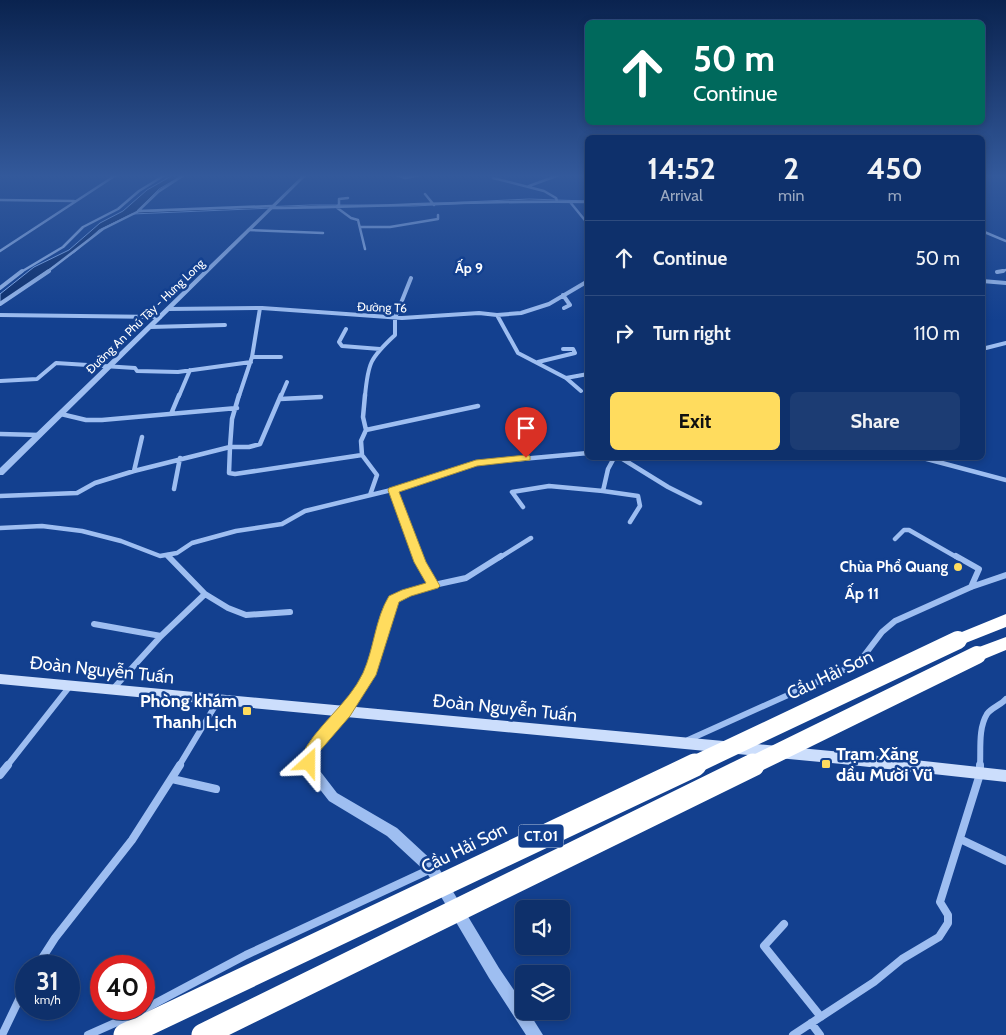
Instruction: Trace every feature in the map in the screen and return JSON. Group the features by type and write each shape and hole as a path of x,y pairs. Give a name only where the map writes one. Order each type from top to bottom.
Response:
{"highway":[{"name":"Cầu Hải Sơn","path":"125,1035 958,640 1006,620"},
{"name":"CT.01","path":"203,1035 977,655 1006,643"}],"main road":[{"name":"Đoàn Nguyễn Tuấn","path":"0,679 842,758 1006,776"}],"street":[{"path":"0,251 42,223"},
{"path":"0,288 23,270 63,247 78,231 92,223"},
{"path":"0,304 62,262 103,230 116,223"},
{"name":"Đường An Phú Tây - Hưng Long","path":"0,473 255,223"},
{"path":"359,223 365,249"},
{"path":"360,227 390,227 412,223"},
{"path":"248,230 323,233"},
{"path":"985,232 1006,241"},
{"path":"997,272 1006,270"},
{"path":"370,495 377,476 362,455 361,441 366,430 363,417 368,366 380,349 396,335 395,318 411,278"},
{"path":"985,281 1006,283"},
{"name":"Đường T6","path":"168,309 260,308 395,318 479,313 497,315 521,313 549,304 585,283"},
{"path":"563,296 570,305 564,308"},
{"path":"260,308 252,359 246,371 237,408 232,419 227,468 231,474 362,455"},
{"path":"0,315 160,317"},
{"path":"497,315 499,322 516,350 566,378 581,391"},
{"path":"150,327 225,325"},
{"path":"346,328 339,342 342,346 380,349"},
{"path":"985,348 1006,343"},
{"path":"537,362 575,353 573,349 563,349"},
{"path":"0,381 37,379 56,363 135,368 140,372 190,370 252,359 282,357"},
{"path":"171,414 190,370"},
{"path":"566,378 585,375"},
{"path":"0,496 77,493 95,482 134,470 230,447 249,447 260,444 287,382"},
{"path":"280,398 321,397"},
{"path":"366,430 478,406"},
{"path":"61,414 86,420 237,408"},
{"path":"0,434 39,435"},
{"path":"134,470 142,437"},
{"path":"0,528 55,527 84,530 160,556 168,556 192,543 236,531 282,524 306,511 393,490 476,463 585,453"},
{"path":"174,489 180,458"},
{"path":"603,492 608,469 613,460"},
{"path":"624,460 668,487 700,502"},
{"path":"931,460 1006,480"},
{"path":"523,507 512,492 549,486 638,496 640,506 630,522"},
{"path":"393,490 420,562 434,586"},
{"path":"895,539 904,530 909,530 979,568 971,587"},
{"path":"531,538 466,578 406,593 393,599 374,666 345,712 312,749 308,757 312,768 333,797 392,832 432,869 494,973 535,1035"},
{"path":"168,556 206,594 228,608 246,615 290,612"},
{"path":"678,744 848,668 867,655 878,638 895,621 971,587 1006,574"},
{"path":"112,690 161,636 206,594"},
{"path":"94,624 161,636"},
{"path":"0,775 70,686"},
{"path":"793,1035 874,982 902,959 939,937 948,923 948,915 940,902 980,774 981,728 988,712 1001,705 1006,698"},
{"path":"44,955 118,860 172,779 218,700"},
{"path":"172,779 216,790"},
{"path":"960,839 1006,861"},
{"path":"88,1035 135,1014 246,955 432,869"},
{"path":"784,924 764,946 769,955 821,1017"},
{"path":"2,1035 15,1008"},
{"path":"811,1023 820,1035"}],"water":[{"path":"100,223 113,223 99,230 76,251 0,303 0,294 34,267 69,250"}],"place":[{"name":"Chùa Phổ Quang","path":"958,567"},
{"name":"Phòng khám Thanh Lịch","path":"247,711"},
{"name":"Trạm Xăng dầu Mười Vũ","path":"826,764"}],"district":[{"name":"Ấp 9","path":"469,268"},
{"name":"Ấp 11","path":"862,593"}],"route":[{"path":"309,763 308,757 312,749 345,712 374,666 393,599 406,593 434,586 420,562 409,527 393,490 476,463 526,458"}]}
